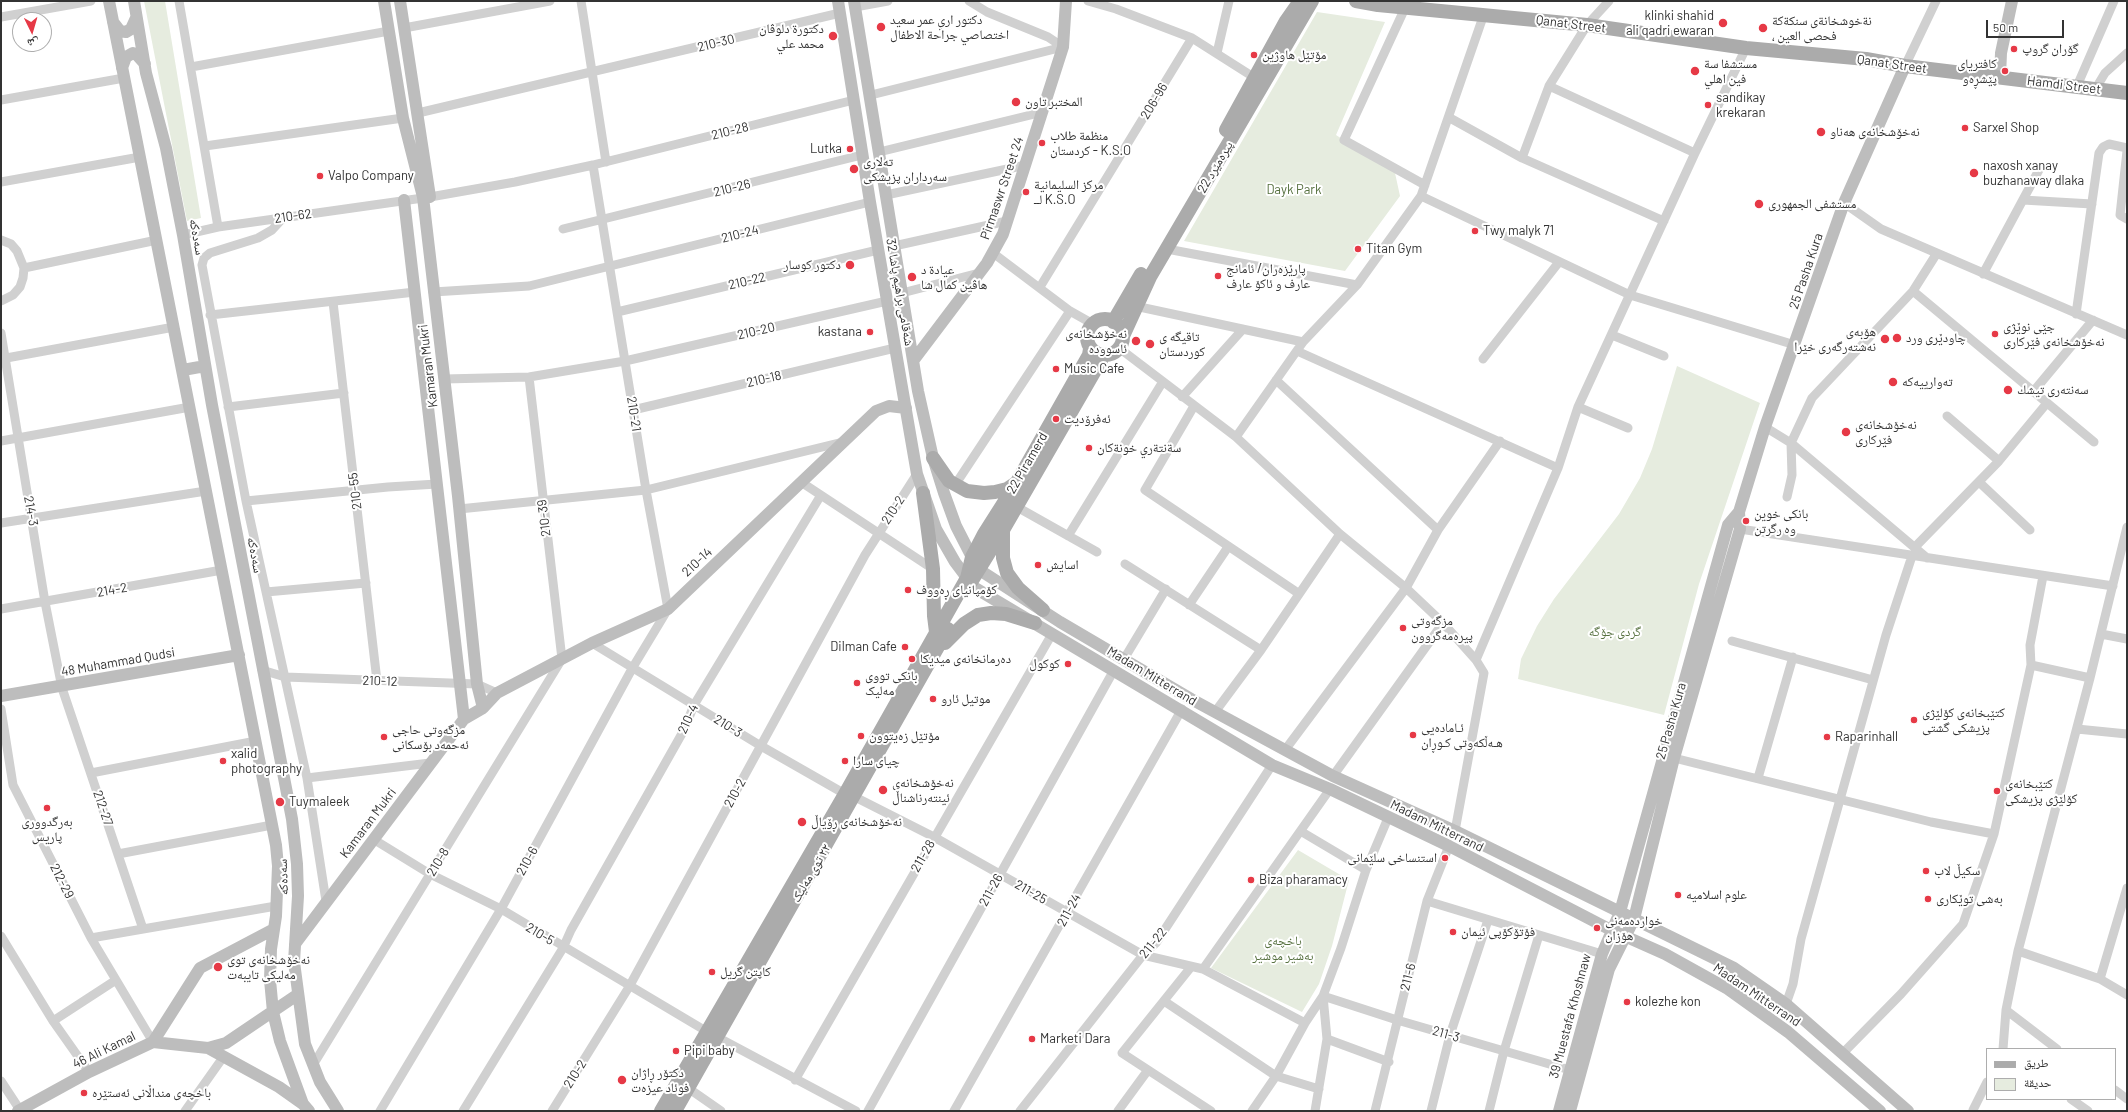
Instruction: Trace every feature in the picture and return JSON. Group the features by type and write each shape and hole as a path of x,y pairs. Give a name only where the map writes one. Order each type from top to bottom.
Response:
{"main road":[{"name":"سەدەکە","path":"109,1 272,825 278,866 276,906 271,949 270,980 273,1012 280,1041 306,1108"},
{"name":"سەدەکە","path":"134,1 145,64 166,148 183,235 205,366 262,670 292,819 297,864 298,896 294,962 297,995 305,1044 320,1082 338,1111"},
{"name":"Kamaran Mukri","path":"384,1 403,118 426,197"},
{"name":"Kamaran Mukri","path":"295,944 464,719 483,708 477,684 458,496 433,292 418,113 400,1"},
{"name":"شەقامی براهیم پاشا 32","path":"838,1 862,155 917,474 936,529 955,562 972,572"},
{"name":"Pirmaswr Street 24","path":"913,361 993,253 1007,221 1063,47 1066,1"},
{"name":"22 پیرەمێرد","path":"1113,322 1202,173 1286,21 1300,1"},
{"name":"22 پیرەمێرد","path":"1121,342 1135,306 1312,1"},
{"name":"Qanat Street","path":"1356,1 1405,8 1484,14 1587,25 1746,48 1866,60 2000,77"},
{"path":"2000,77 2001,53 2012,1"},
{"name":"شەقامی براهیم پاشا 32","path":"854,4 913,361 934,458 950,510 972,572"},
{"path":"113,22 120,31 126,32 131,29 136,18"},
{"path":"123,73 126,57 133,53 137,55 145,64"},
{"name":"25 Pasha Kura","path":"1624,936 1634,919 1674,758 1740,528 1739,512 1765,427 1844,203 1905,66"},
{"name":"Hamdi Street","path":"2000,77 2127,93"},
{"name":"Kamaran Mukri","path":"404,200 464,719"},
{"path":"1105,320 1113,322 1121,329 1121,342 1113,354 1104,355 1090,349 1088,334 1093,324 1105,320"},
{"name":"22 Piramerd","path":"972,572 984,534 1017,482 1089,355 1090,349"},
{"path":"972,572 1003,530 1104,355"},
{"path":"183,370 205,366"},
{"name":"210-14","path":"483,708 497,693 592,643 668,608 872,415 882,408 906,408"},
{"path":"934,458 945,476 955,485 967,491 988,493 1007,489 1017,482"},
{"path":"923,494 933,569 934,616 936,632"},
{"path":"439,497 458,496"},
{"name":"25 Pasha Kura","path":"1611,930 1620,912 1728,525 1739,512"},
{"path":"1003,530 1003,558 1007,573 1018,588 1043,610"},
{"name":"Madam Mitterrand","path":"972,572 1043,610 1215,712 1333,776 1455,831 1734,968 1786,1004 1908,1111"},
{"name":"Madam Mitterrand","path":"972,572 1035,623 1052,634 1182,709 1272,765 1330,789 1449,846 1611,930 1665,954 1728,989 1788,1032 1880,1111"},
{"name":"٢٢ توی مەلیک","path":"850,795 936,632 972,572"},
{"name":"٢٢ توی مەلیک","path":"661,1111 712,1034 850,795 936,652 972,572"},
{"path":"936,652 957,630 978,615 991,613 1006,614 1035,623"},
{"name":"48 Muhammad Qudsi","path":"1,696 62,687 239,655"},
{"path":"153,1042 200,968 274,929"},
{"name":"39 Muestafa Khoshnaw","path":"1559,1111 1602,954 1611,930"},
{"name":"39 Muestafa Khoshnaw","path":"1570,1111 1609,969 1624,936"},
{"name":"46 Ali Kamal","path":"208,1048 226,1043 297,995"},
{"name":"٢٢ توی مەلیک","path":"675,1111 688,1088 712,1034"},
{"name":"46 Ali Kamal","path":"19,1111 89,1072 153,1042 208,1048 279,1087 306,1108"}],"street":[{"path":"1,17 91,1"},
{"path":"179,1 218,227"},
{"path":"404,28 550,1"},
{"path":"581,1 606,162"},
{"path":"854,4 888,1"},
{"path":"969,1 988,12 1048,36 1063,47"},
{"path":"1088,1 1116,9 1192,38 1255,78"},
{"path":"1217,53 1230,1"},
{"path":"1522,158 1549,86 1587,25 1609,1"},
{"path":"1905,66 1936,1"},
{"path":"2077,86 2114,1"},
{"path":"1405,8 1344,140 1425,185"},
{"name":"210-30","path":"418,113 840,13"},
{"path":"1236,437 1303,342 1357,285 1421,196 1450,118 1484,14"},
{"path":"191,67 389,31"},
{"name":"206-96","path":"1040,287 1192,38"},
{"path":"870,94 1063,47"},
{"path":"1476,660 1558,468 1578,407 1695,153 1746,48"},
{"path":"2096,88 2105,73 2127,54"},
{"path":"1,100 123,73"},
{"path":"1549,86 1695,153"},
{"name":"210-28","path":"426,197 515,182 592,166 854,100"},
{"path":"879,152 1043,112"},
{"path":"205,146 403,118"},
{"path":"1450,118 1522,158 1664,221"},
{"path":"2076,314 2099,153 2103,147 2109,144 2127,148"},
{"path":"2127,152 2120,215 2127,219"},
{"name":"210-26","path":"602,220 862,155"},
{"path":"1,182 140,157"},
{"path":"886,195 1026,165"},
{"name":"210-21","path":"592,166 610,265 646,490 668,608"},
{"path":"1983,274 2040,168"},
{"path":"1421,196 1630,295 1795,345"},
{"name":"210-62","path":"183,235 218,227 426,197"},
{"path":"2022,200 2092,204"},
{"name":"210-24","path":"433,292 529,286 870,202"},
{"path":"1844,203 1881,229 2127,335"},
{"path":"283,218 272,230 258,238 213,251 204,258 202,265 210,315 246,501 307,778 326,901"},
{"path":"563,229 602,220"},
{"path":"894,246 1007,221"},
{"path":"1,240 11,244 18,251 24,268 20,287 13,295 1,301"},
{"path":"24,268 157,240"},
{"path":"1167,249 1357,285"},
{"name":"210-22","path":"617,312 878,250"},
{"path":"993,253 1070,311 1093,324"},
{"path":"1787,498 1792,475 1791,443 1812,398 1913,291 1937,254"},
{"path":"1484,359 1559,262"},
{"path":"902,293 979,273"},
{"path":"1913,291 2094,442"},
{"path":"210,315 415,292"},
{"name":"210-20","path":"444,379 529,377 625,361 887,301"},
{"name":"210-55","path":"333,302 377,681"},
{"path":"1135,306 1303,342"},
{"path":"955,485 1070,311"},
{"path":"2033,392 2093,320"},
{"path":"4,358 174,327"},
{"path":"1182,397 1243,329"},
{"name":"214-3","path":"1,333 45,602 62,687"},
{"path":"1612,334 1664,356"},
{"path":"1121,342 1162,383 1236,437 1340,534 1406,588 1443,623 1476,660 1484,673 1455,831"},
{"name":"210-18","path":"633,410 895,348"},
{"path":"1297,351 1558,468"},
{"name":"210-39","path":"529,377 542,500 562,659"},
{"path":"1276,380 1438,530"},
{"path":"1068,536 1162,383"},
{"path":"228,406 344,393"},
{"path":"1786,1004 1792,984 1801,939 1873,680 1913,551 1999,461 2047,403"},
{"path":"1194,406 1145,490 1298,593"},
{"path":"1,441 190,407"},
{"path":"1578,407 1628,428"},
{"path":"1947,416 1999,461"},
{"path":"1765,427 1791,443 1913,551 1928,558 2113,586"},
{"path":"459,509 646,490 845,441"},
{"path":"1286,750 1406,588 1438,530 1500,441"},
{"name":"210-2","path":"552,1111 629,987 878,533 917,474"},
{"path":"801,482 933,569"},
{"path":"1978,482 2030,530"},
{"path":"246,501 355,490 437,484"},
{"path":"1,523 206,491"},
{"name":"210-4","path":"463,1111 563,948 570,930 684,730 694,705 821,495"},
{"path":"1017,506 1097,552"},
{"path":"2003,1048 2006,1010 2018,951 2113,586 2125,547 2127,527"},
{"path":"1740,528 1913,551"},
{"path":"1215,712 1340,534"},
{"path":"1189,605 1228,547"},
{"path":"1125,564 1260,650"},
{"name":"214-2","path":"1,609 222,570"},
{"path":"1842,1054 1901,994 1962,924 1994,834 2031,665 2030,645 2043,576"},
{"path":"266,592 366,583"},
{"path":"1124,659 1166,589"},
{"name":"210-6","path":"380,1111 501,910 633,667 668,608"},
{"path":"1333,776 1443,623"},
{"name":"211-28","path":"795,1080 1052,634"},
{"path":"2101,634 2127,639"},
{"path":"1732,641 1873,680"},
{"name":"210-3","path":"592,643 761,746 850,795"},
{"path":"1758,778 1793,657"},
{"name":"210-8","path":"313,1065 562,659"},
{"path":"2031,665 2090,678"},
{"name":"210-12","path":"262,670 285,677 377,681 460,682 477,684 497,693"},
{"name":"211-26","path":"868,1111 1114,670"},
{"name":"212-27","path":"62,687 143,929"},
{"name":"212-29","path":"1,709 12,785 91,938 153,1042"},
{"name":"211-24","path":"954,1111 1182,709"},
{"path":"2077,729 2127,734"},
{"path":"92,773 256,741"},
{"path":"1674,758 1841,798 1931,822 1994,834"},
{"path":"307,778 430,763"},
{"name":"211-22","path":"1020,1111 1144,955 1156,943 1272,765"},
{"path":"1203,970 1302,832 1330,789"},
{"name":"211-25","path":"850,795 934,837 1144,955 1203,970 1305,1023"},
{"path":"1252,1111 1276,1076 1305,1023 1323,996 1341,948 1366,870 1388,818"},
{"path":"118,854 272,825"},
{"path":"1302,832 1366,870"},
{"name":"210-5","path":"373,839 430,874 501,910 629,987 712,1034 795,1080 856,1111"},
{"name":"211-6","path":"1375,1111 1427,901 1449,846"},
{"path":"2100,978 2124,914 2127,888"},
{"path":"1427,901 1602,954"},
{"path":"91,938 276,906"},
{"path":"1431,1111 1450,1035 1488,920"},
{"path":"1489,1111 1504,1051 1539,935"},
{"path":"1,936 53,1021 89,1072"},
{"path":"2018,951 2100,978 2127,995"},
{"path":"1191,967 1122,1053 1211,1111"},
{"path":"53,1021 116,980"},
{"path":"1315,1111 1327,1039 1323,996"},
{"name":"211-3","path":"1323,996 1397,1020 1570,1070"},
{"path":"1164,1001 1276,1076 1319,1089"},
{"path":"2006,1010 2056,1048"},
{"path":"1327,1039 1388,1062"},
{"path":"185,1111 224,1056"},
{"path":"1118,1111 1148,1070"},
{"path":"1,1080 19,1111"},
{"path":"1973,1110 1986,1084"},
{"path":"688,1088 722,1111"},
{"path":"2116,1091 2127,1099"},
{"path":"2073,1100 2088,1111"}],"green space":[{"path":"144,1 165,1 201,218 187,221"},
{"name":"Dayk Park","path":"1317,12 1385,22 1336,135 1395,173 1400,196 1345,271 1184,241"},
{"name":"گردی جۆگە","path":"1677,366 1760,403 1699,584 1664,715 1518,679 1521,659 1537,626 1554,599 1619,514 1640,478 1652,449"},
{"name":"باخچەی بەشیر موشیر","path":"1298,850 1349,880 1332,946 1319,984 1302,1012 1211,968"}],"place":[{"name":"klinki shahid ali qadri ewaran","path":"1723,23"},
{"name":"دكتور اري عمر سعيد اختصاصي جراحة الاطفال","path":"881,27"},
{"name":"نةخوشخانةى سنكةكة ، فحصى العين","path":"1763,28"},
{"name":"دكتورة دلوڤان محمد علي","path":"833,36"},
{"name":"گۆران گروپ","path":"2014,49"},
{"name":"مۆتێل هاوژین","path":"1254,55"},
{"name":"مستشفا سة فين اهلي","path":"1695,71"},
{"name":"کافتریای پێشڕەو","path":"2005,71"},
{"name":"المختبر تاون","path":"1016,102"},
{"name":"sandikay krekaran","path":"1708,105"},
{"name":"Sarxel Shop","path":"1965,128"},
{"name":"نەخۆشخانەی ھەناو","path":"1821,132"},
{"name":"منظمة طلاب كردستان - K.S.O","path":"1042,143"},
{"name":"Lutka","path":"850,149"},
{"name":"تەلاری سەرداران پزیشکی","path":"854,169"},
{"name":"naxosh xanay buzhanaway dlaka","path":"1974,173"},
{"name":"Valpo Company","path":"320,176"},
{"name":"مرکز السلیمانیة لــ K.S.O","path":"1026,192"},
{"name":"مستشفى الجمهورى","path":"1759,204"},
{"name":"Twy malyk 71","path":"1475,231"},
{"name":"Titan Gym","path":"1358,249"},
{"name":"دكتور كوسار","path":"850,265"},
{"name":"پارێزەران/ ئامانج عارف و ئاكۆ عارف","path":"1218,276"},
{"name":"عيادة د هاڤین کمال شا","path":"912,277"},
{"name":"kastana","path":"870,332"},
{"name":"جێی نوێژی نە‌خۆشخانە‌ی فێركاری","path":"1995,334"},
{"name":"چاودێری ورد","path":"1897,338"},
{"name":"هۆبەی نەشتەرگەری خێرا","path":"1885,339"},
{"name":"نەخۆشخانەی ئاسوودە","path":"1136,341"},
{"name":"تاقيگه ى كوردستان","path":"1150,344"},
{"name":"Music Cafe","path":"1056,369"},
{"name":"تەوارییەکە","path":"1893,382"},
{"name":"سە‌نتە‌ری تیشك","path":"2008,390"},
{"name":"ئەفرۆدیت","path":"1056,419"},
{"name":"نەخۆشخانەی فێرکاری","path":"1846,432"},
{"name":"سةنتةري خونةكان","path":"1089,448"},
{"name":"بانکی خوین وه رگرتن","path":"1746,521"},
{"name":"اسايش","path":"1038,565"},
{"name":"کۆمپانیای ڕەووف","path":"908,590"},
{"name":"مزگەوتی پیرەمەگروون","path":"1403,628"},
{"name":"Dilman Cafe","path":"905,647"},
{"name":"دەرمانخانەی میدیکا","path":"912,659"},
{"name":"کوکول","path":"1068,664"},
{"name":"بانکی تووی مه‌لیک","path":"857,683"},
{"name":"موتیل ئارو","path":"933,699"},
{"name":"کتێبخانەی کۆلێژی پزیشکی گشتی","path":"1914,720"},
{"name":"ئـامادەیی هـەڵکەوتی کـوڕان","path":"1413,735"},
{"name":"مۆتێل زەیتوون","path":"861,736"},
{"name":"مزگەوتی حاجی ئەحمەد بۆسکانی","path":"384,737"},
{"name":"Raparinhall","path":"1827,737"},
{"name":"xalid photography","path":"223,761"},
{"name":"چیای سارا","path":"845,761"},
{"name":"نەخۆشخانەی ئینتەرناشناڵ","path":"883,790"},
{"name":"كتێبخانە‌ی كۆلێژی پزیشكی","path":"1997,791"},
{"name":"Tuymaleek","path":"280,802"},
{"name":"بەرگدووری پاریس","path":"47,808"},
{"name":"نەخۆشخانەی ڕۆیاڵ","path":"802,822"},
{"name":"استنساخی سلێمانی","path":"1445,858"},
{"name":"سكیڵ لاب","path":"1926,871"},
{"name":"Biza pharamacy","path":"1251,880"},
{"name":"علوم اسلاميه","path":"1678,895"},
{"name":"بە‌شی توێكاری","path":"1928,899"},
{"name":"خواردە‌مە‌نی ھۆزان","path":"1597,928"},
{"name":"فۆتۆکۆپی ئیمان","path":"1453,932"},
{"name":"نەخۆشخانەی توی مەلیكی تایبەت","path":"218,967"},
{"name":"کاپتن گریل","path":"712,972"},
{"name":"kolezhe kon","path":"1627,1002"},
{"name":"Marketi Dara","path":"1032,1039"},
{"name":"Pipi baby","path":"676,1051"},
{"name":"دکتۆر ڕاژان فوئاد عیزەت","path":"622,1080"},
{"name":"باخچەی منداڵانی ئەستێرە","path":"84,1093"}]}
